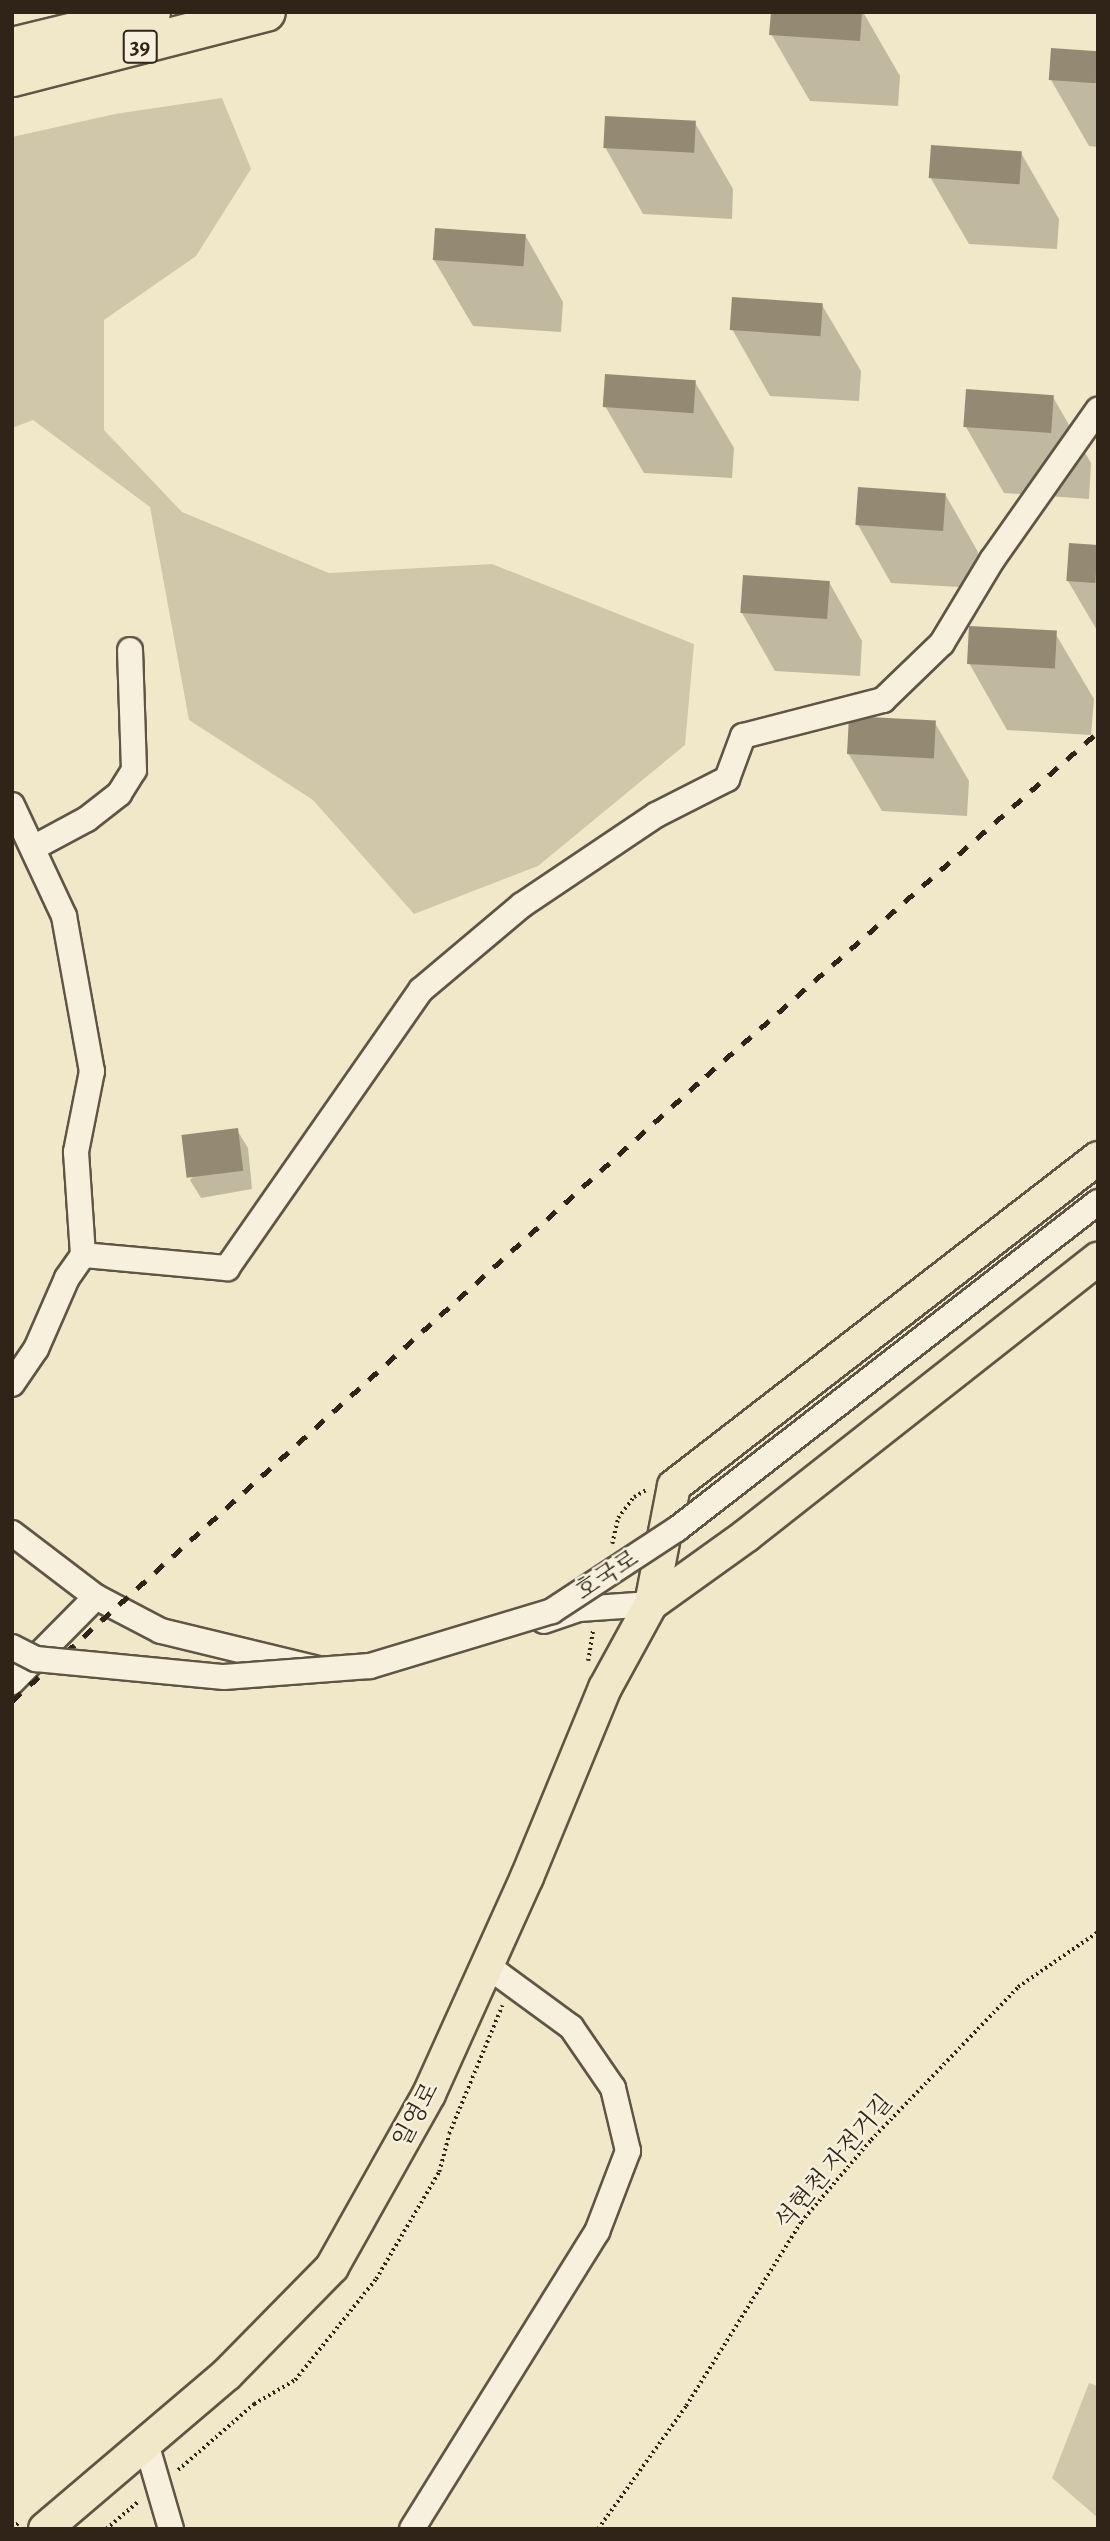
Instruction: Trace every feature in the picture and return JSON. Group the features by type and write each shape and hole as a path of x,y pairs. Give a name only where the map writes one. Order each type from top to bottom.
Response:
{"highway":[{"name":"39","path":"12,46 151,12"},
{"name":"39","path":"12,77 266,12"}],"main road":[{"path":"650,1604 674,1486 1098,1158"},
{"path":"650,1604 747,1535 1098,1259"},
{"name":"일영로","path":"44,2529 227,2374 332,2267 429,2094 485,1964 527,1877 605,1688 650,1604"}],"street":[{"path":"83,1255 227,1268 421,989 522,905 656,815 727,779 743,736 883,700 942,643 992,560 1098,410"},
{"path":"33,848 98,811 119,794 134,769 130,650"},
{"path":"12,805 64,916 92,1071 76,1152 83,1255 67,1279 36,1349 12,1384"},
{"name":"호국로","path":"12,1647 36,1659 224,1677 370,1665 552,1611 677,1529 1098,1202"},
{"path":"17,1543 96,1597 161,1631 314,1668 500,1635 579,1609 650,1604"},
{"path":"12,1682 96,1597"},
{"path":"412,2529 597,2232 628,2151 613,2088 571,2027 485,1964"},
{"path":"146,2443 170,2529"}],"path":[{"name":"석현천 자전거길","path":"598,2529 686,2406 801,2222 871,2140 1018,1987 1098,1932"},
{"path":"106,2529 254,2404 295,2380 376,2279 439,2172 449,2134 511,1983"}],"shaded area":[{"path":"222,98 251,169 196,256 104,320 104,430 182,512 329,573 492,564 694,644 685,745 538,866 414,914 313,800 189,720 150,507 33,420 12,428 12,137 115,114"},
{"path":"1089,2383 1098,2386 1098,2518 1052,2478"}],"building":[{"path":"771,12 862,12 860,41 769,35"},
{"path":"1051,48 1098,51 1096,83 1049,80"},
{"path":"605,116 696,121 694,153 603,148"},
{"path":"931,145 1022,151 1019,184 929,178"},
{"path":"435,228 526,234 524,266 433,260"},
{"path":"732,297 823,303 820,336 730,330"},
{"path":"605,374 696,380 693,413 603,407"},
{"path":"966,389 1054,395 1051,433 963,427"},
{"path":"858,487 946,493 943,531 855,525"},
{"path":"1069,543 1098,545 1095,583 1066,581"},
{"path":"743,575 830,581 827,619 740,613"},
{"path":"969,626 1057,631 1055,669 967,664"},
{"path":"849,716 936,721 934,759 847,754"},
{"path":"238,1128 243,1171 187,1178 181,1135"}],"railway":[{"path":"12,1701 706,1076 1098,732"}]}
